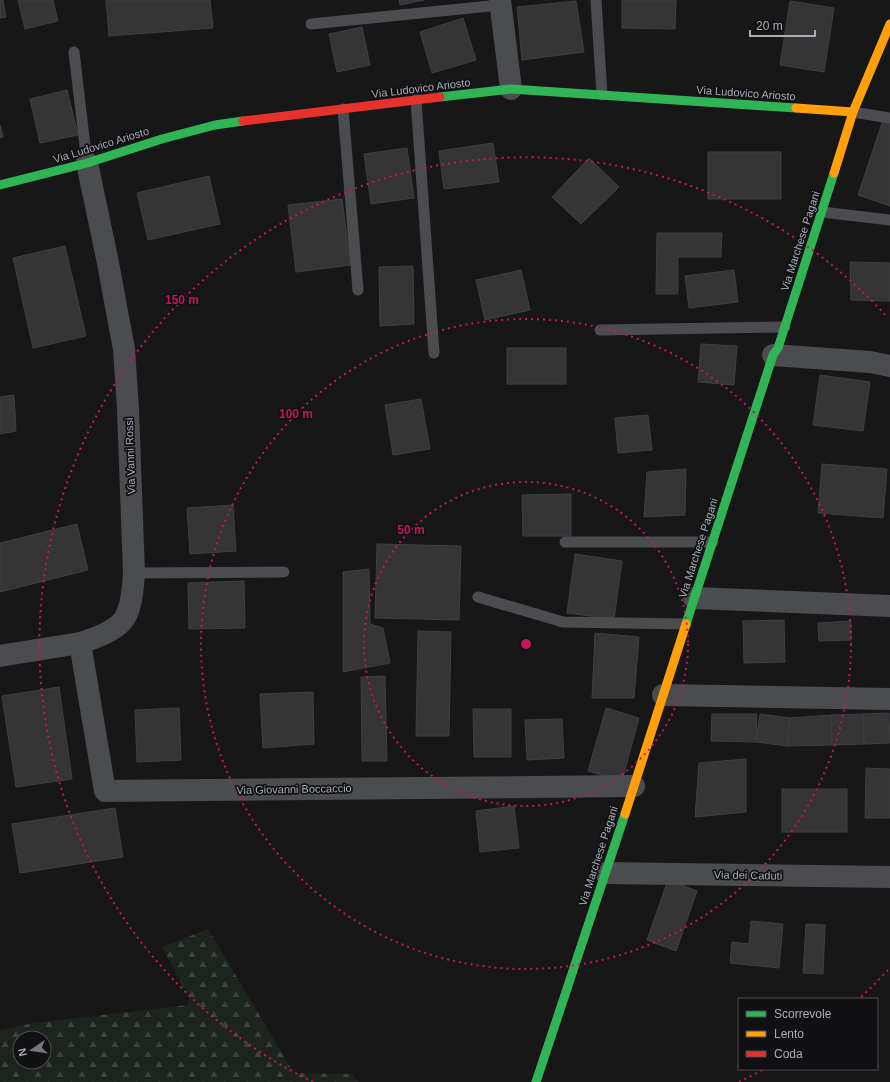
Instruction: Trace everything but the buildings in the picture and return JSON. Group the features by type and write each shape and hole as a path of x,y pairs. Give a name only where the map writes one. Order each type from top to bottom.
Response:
{"street":[{"path":"500,2 511,89"},
{"name":"Via Marchese Pagani","path":"536,1082 606,873 773,356 778,348 785,327 853,112 890,24"},
{"name":"Via Ludovico Ariosto","path":"0,185 87,164 162,139 215,125 511,89 853,112"},
{"name":"Via Vanni Rossi","path":"0,656 80,643 106,633 125,618 132,599 134,573 128,409 124,349 87,164"},
{"path":"773,356 870,362 890,366"},
{"path":"694,598 890,606"},
{"name":"Via Giovanni Boccaccio","path":"80,643 104,791 634,786"},
{"path":"663,695 890,699"},
{"name":"Via dei Caduti","path":"606,873 890,877"}],"lane":[{"path":"596,0 602,95"},
{"path":"311,24 500,2"},
{"path":"74,52 87,164"},
{"path":"416,100 434,353"},
{"path":"343,109 358,290"},
{"path":"853,112 890,118"},
{"path":"822,212 890,220"},
{"path":"600,330 785,327"},
{"path":"566,542 713,542"},
{"path":"134,573 284,572"},
{"path":"478,597 563,622 686,624"}],"green space":[{"path":"208,929 294,1073 353,1074 358,1082 0,1082 0,1030 33,1023 188,1005 189,997 162,947"}],"traffic: fast":[{"path":"440,97 511,89 796,108"},
{"path":"0,185 87,163 162,139 215,125 243,121"},
{"path":"686,624 773,355 778,348 834,173"},
{"path":"536,1082 625,814"}],"traffic: slow":[{"path":"834,173 853,112 890,24"},
{"path":"796,108 853,112"},
{"path":"625,814 686,624"}],"traffic: jam":[{"path":"243,121 440,97"}]}
